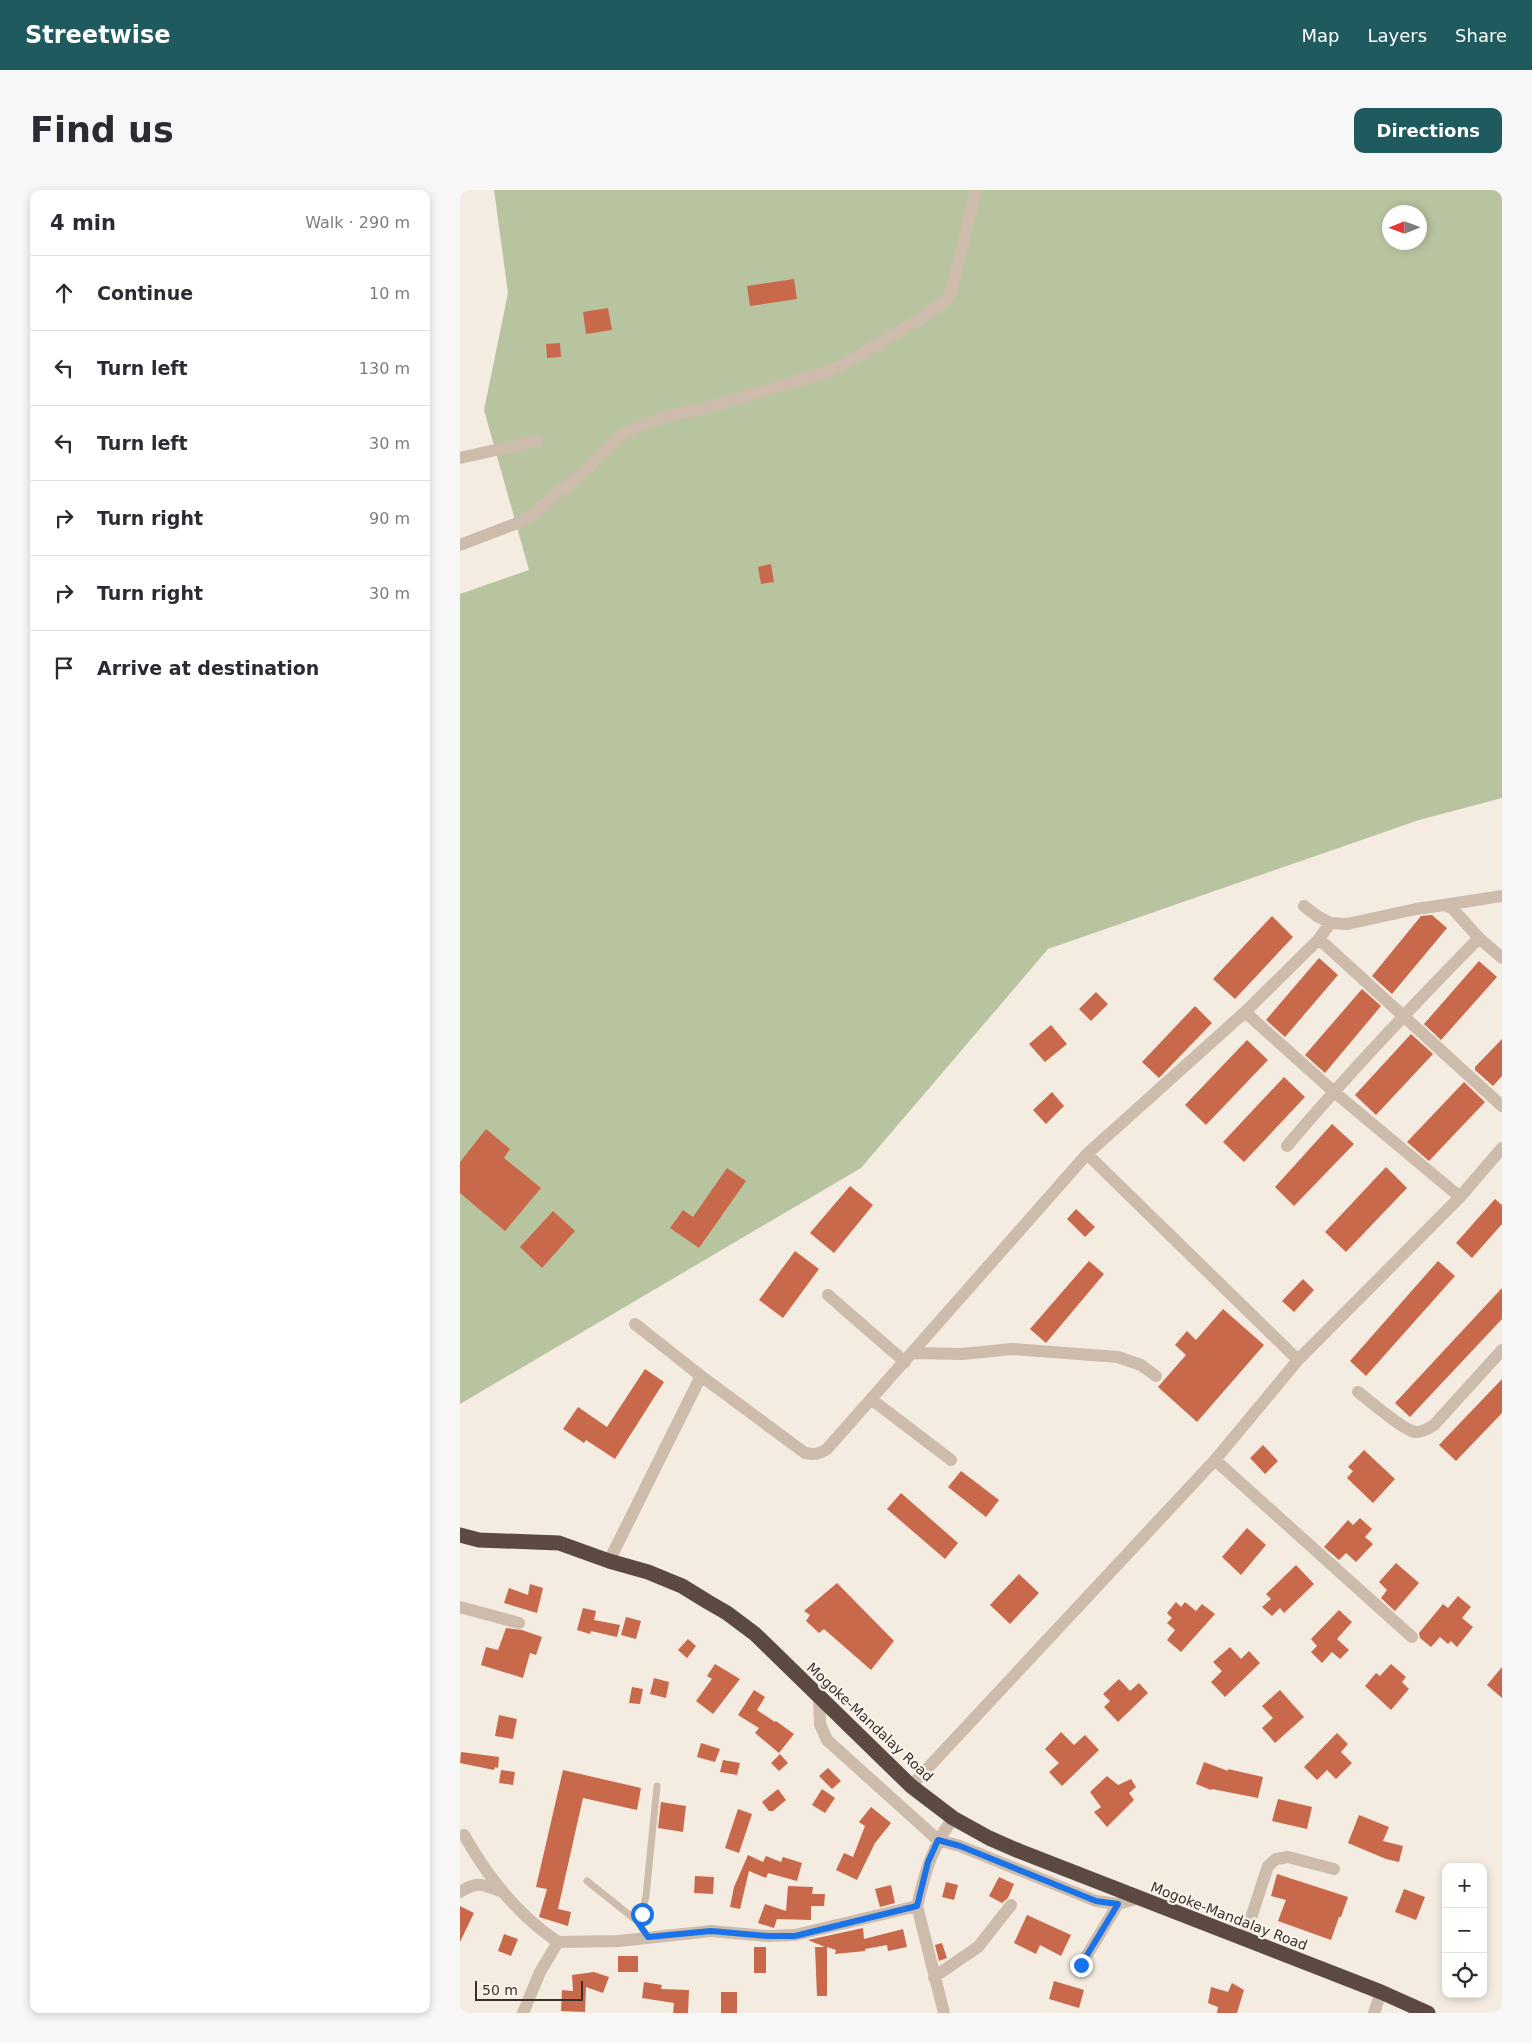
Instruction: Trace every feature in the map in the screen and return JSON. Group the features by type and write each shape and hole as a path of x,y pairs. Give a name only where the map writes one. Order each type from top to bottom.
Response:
{"highway":[{"name":"Mogoke-Mandalay Road","path":"460,1535 479,1540 559,1543 609,1561 648,1572 682,1586 727,1613 755,1634 911,1786 953,1818 1019,1852 1381,1992 1428,2013"}],"street":[{"path":"460,546 515,524 531,515 585,471 623,434 635,428 670,414 703,409 827,372 841,366 928,314 948,298 952,289 976,190"},
{"path":"460,458 537,441"},
{"path":"1304,906 1330,923 1347,924 1416,908 1502,896"},
{"path":"1444,904 1452,908 1479,938 1502,958"},
{"path":"635,1324 701,1376 805,1452 814,1455 820,1454 827,1449 872,1399 1087,1154 1245,1012 1319,939 1330,923"},
{"path":"1287,1146 1333,1091 1403,1014 1479,938"},
{"path":"1319,939 1502,1106"},
{"path":"1245,1012 1333,1091 1460,1197"},
{"path":"911,1786 1215,1460 1298,1360 1460,1197 1502,1148"},
{"path":"1087,1154 1298,1360"},
{"path":"828,1295 909,1357 1012,1349 1118,1357 1141,1365 1156,1376"},
{"path":"1358,1392 1404,1426 1416,1432 1425,1431 1434,1426 1502,1350"},
{"path":"609,1561 701,1376"},
{"path":"872,1399 951,1460"},
{"path":"1215,1460 1412,1637"},
{"path":"460,1607 519,1623"},
{"path":"819,1697 820,1724 827,1740 938,1840 960,1846 1096,1901 1118,1904 1139,1898"},
{"path":"944,2013 917,1906 928,1862 938,1840 953,1818"},
{"path":"464,1835 482,1866 503,1892 537,1926 558,1942 619,1940 711,1931 768,1936 795,1936 917,1906"},
{"path":"1244,1939 1268,1866 1276,1858 1288,1857 1334,1869"},
{"path":"460,1892 471,1885 478,1884 503,1892"},
{"path":"1081,1965 1118,1904"},
{"path":"934,1977 978,1947 1010,1905"},
{"path":"522,2013 540,1972 558,1942"},
{"path":"1374,2013 1381,1992"}],"lane":[{"path":"637,1921 642,1914 646,1896 657,1786"},
{"path":"587,1881 637,1921 648,1937"}],"green space":[{"path":"494,190 1502,190 1502,798 1419,820 1048,949 861,1168 460,1404 460,594 529,570 484,410 508,293"}],"building":[{"path":"794,279 797,299 750,306 747,286"},
{"path":"608,308 612,330 586,334 583,312"},
{"path":"560,343 561,357 547,358 546,344"},
{"path":"771,564 774,582 761,584 758,567"},
{"path":"1432,915 1447,928 1392,994 1372,976 1421,916"},
{"path":"1272,916 1293,937 1235,999 1213,979"},
{"path":"1319,958 1338,975 1285,1037 1266,1020"},
{"path":"1479,961 1497,977 1441,1040 1424,1024"},
{"path":"1362,989 1381,1006 1325,1073 1305,1055"},
{"path":"1096,992 1108,1004 1091,1021 1079,1009"},
{"path":"1195,1006 1212,1023 1159,1078 1142,1062"},
{"path":"1051,1025 1067,1044 1045,1062 1029,1044"},
{"path":"1411,1034 1433,1054 1376,1115 1355,1095"},
{"path":"1502,1039 1502,1076 1493,1086 1475,1070 1475,1067"},
{"path":"1247,1040 1268,1060 1206,1125 1185,1105"},
{"path":"1284,1077 1305,1097 1244,1162 1223,1142"},
{"path":"1464,1082 1485,1102 1429,1161 1407,1142"},
{"path":"1052,1092 1064,1106 1046,1124 1033,1110"},
{"path":"1332,1124 1354,1144 1294,1206 1275,1187"},
{"path":"486,1129 510,1149 504,1158 541,1188 505,1231 460,1193 460,1162"},
{"path":"1386,1167 1407,1188 1346,1252 1325,1232"},
{"path":"727,1168 746,1181 699,1248 670,1228 683,1210 693,1217"},
{"path":"850,1186 873,1205 834,1253 810,1233"},
{"path":"1495,1199 1502,1205 1502,1224 1472,1258 1456,1243"},
{"path":"1076,1209 1095,1227 1085,1237 1067,1219"},
{"path":"553,1211 575,1231 542,1268 520,1247"},
{"path":"795,1251 819,1269 783,1318 759,1300"},
{"path":"1089,1261 1104,1274 1046,1343 1030,1329"},
{"path":"1438,1261 1455,1276 1366,1376 1350,1361"},
{"path":"1303,1279 1314,1290 1294,1312 1282,1301"},
{"path":"1502,1288 1502,1319 1410,1417 1395,1403"},
{"path":"1223,1309 1264,1345 1197,1422 1158,1387 1186,1355 1175,1345 1187,1331 1196,1340"},
{"path":"645,1369 664,1382 615,1459 586,1440 584,1443 563,1429 578,1407 607,1427"},
{"path":"1502,1379 1502,1413 1456,1461 1439,1445"},
{"path":"1263,1445 1278,1461 1265,1474 1250,1458"},
{"path":"1364,1450 1395,1479 1373,1503 1347,1478 1353,1471 1348,1467"},
{"path":"961,1471 999,1500 986,1517 948,1487"},
{"path":"901,1493 958,1543 945,1559 887,1509"},
{"path":"1360,1518 1372,1529 1365,1537 1373,1544 1356,1562 1346,1553 1339,1560 1324,1547 1348,1520 1353,1525"},
{"path":"1247,1528 1266,1545 1241,1575 1222,1557"},
{"path":"1396,1563 1419,1583 1395,1611 1381,1598 1387,1590 1379,1582"},
{"path":"1296,1565 1314,1584 1284,1613 1280,1608 1272,1616 1262,1607 1271,1599 1266,1594"},
{"path":"1019,1574 1039,1593 1010,1624 990,1605"},
{"path":"837,1583 894,1641 871,1670 824,1629 819,1633 806,1621 810,1615 804,1611"},
{"path":"530,1584 543,1588 537,1613 504,1603 509,1588 528,1595"},
{"path":"1458,1596 1471,1607 1462,1618 1473,1627 1457,1647 1451,1641 1448,1644 1440,1637 1431,1647 1420,1638 1419,1633 1443,1604 1448,1608"},
{"path":"1176,1602 1181,1607 1185,1602 1196,1611 1202,1604 1215,1614 1181,1652 1167,1640 1175,1630 1167,1623 1172,1618 1167,1613"},
{"path":"583,1608 596,1611 594,1620 620,1625 617,1637 591,1631 590,1634 577,1630"},
{"path":"1339,1610 1352,1622 1337,1639 1349,1650 1340,1659 1332,1652 1322,1663 1311,1652 1317,1646 1311,1639"},
{"path":"626,1617 641,1621 636,1639 621,1635"},
{"path":"506,1628 522,1630 542,1637 536,1655 530,1653 523,1678 481,1665 486,1647 498,1650"},
{"path":"688,1639 696,1646 687,1658 678,1650"},
{"path":"1230,1647 1241,1659 1249,1651 1260,1663 1225,1697 1211,1682 1222,1671 1213,1662"},
{"path":"715,1664 740,1679 713,1714 696,1701 712,1679 707,1676"},
{"path":"1391,1664 1406,1677 1402,1682 1409,1689 1391,1710 1365,1686 1376,1673 1380,1676"},
{"path":"1502,1667 1502,1698 1487,1685"},
{"path":"654,1678 669,1682 666,1698 650,1694"},
{"path":"1119,1679 1130,1691 1139,1683 1148,1693 1118,1722 1104,1707 1110,1701 1103,1694"},
{"path":"632,1687 643,1689 640,1704 629,1703"},
{"path":"754,1690 765,1697 757,1710 794,1734 779,1753 755,1733 759,1728 738,1715"},
{"path":"1280,1690 1304,1717 1275,1743 1262,1728 1273,1718 1262,1706"},
{"path":"499,1715 517,1719 513,1739 495,1736"},
{"path":"1061,1732 1074,1745 1085,1735 1099,1750 1062,1786 1049,1772 1059,1763 1045,1749"},
{"path":"1337,1733 1348,1744 1341,1752 1352,1763 1336,1779 1327,1770 1317,1780 1304,1767"},
{"path":"701,1743 720,1749 715,1762 697,1757"},
{"path":"461,1752 499,1757 498,1768 495,1767 494,1770 460,1763"},
{"path":"780,1754 788,1763 779,1771 771,1763"},
{"path":"723,1760 740,1763 737,1775 720,1772"},
{"path":"1204,1762 1228,1771 1228,1769 1263,1777 1258,1798 1211,1790 1196,1784"},
{"path":"828,1768 841,1781 832,1789 819,1776"},
{"path":"501,1770 515,1772 513,1785 499,1783"},
{"path":"563,1770 641,1788 637,1810 583,1798 558,1909 571,1912 568,1926 539,1917 547,1889 536,1887"},
{"path":"1107,1776 1118,1785 1131,1779 1136,1787 1129,1793 1134,1800 1107,1827 1094,1812 1101,1807 1090,1792"},
{"path":"778,1789 786,1800 773,1811 769,1811 762,1802"},
{"path":"822,1789 835,1798 825,1813 812,1805"},
{"path":"1278,1799 1312,1807 1307,1829 1272,1821"},
{"path":"661,1802 686,1806 683,1832 658,1828"},
{"path":"871,1807 891,1823 875,1843 857,1880 836,1870 844,1853 853,1857 865,1826 859,1822"},
{"path":"738,1809 752,1814 739,1853 725,1848"},
{"path":"1359,1815 1389,1827 1383,1841 1403,1846 1399,1862 1386,1859 1348,1843"},
{"path":"748,1855 763,1862 766,1856 781,1862 783,1857 802,1863 797,1881 768,1873 766,1878 749,1871 740,1909 730,1907 734,1887"},
{"path":"1277,1874 1348,1897 1331,1940 1278,1921 1286,1900 1271,1896"},
{"path":"695,1876 714,1877 713,1894 694,1893"},
{"path":"999,1877 1014,1884 1008,1898 1002,1903 989,1896"},
{"path":"946,1882 958,1885 954,1900 942,1897"},
{"path":"891,1885 895,1903 880,1907 875,1889"},
{"path":"788,1886 813,1887 812,1894 825,1894 824,1906 811,1906 811,1920 777,1919 774,1928 758,1923 765,1904 786,1911"},
{"path":"1404,1889 1425,1897 1416,1920 1395,1912"},
{"path":"460,1906 474,1913 460,1942"},
{"path":"1027,1915 1071,1935 1061,1956 1040,1945 1036,1954 1014,1943"},
{"path":"863,1928 864,1939 903,1929 907,1947 888,1951 887,1945 865,1949 865,1951 835,1954 836,1950 827,1947 827,1996 817,1996 815,1947 825,1947 808,1940"},
{"path":"504,1934 518,1939 511,1956 498,1951"},
{"path":"942,1943 947,1958 939,1961 935,1945"},
{"path":"754,1947 766,1947 766,1973 754,1973"},
{"path":"618,1956 638,1956 638,1972 618,1972"},
{"path":"594,1972 609,1977 603,1993 586,1987 585,2012 561,2011 562,1990 573,1991 572,1975"},
{"path":"1054,1981 1084,1990 1079,2008 1049,1999"},
{"path":"644,1982 662,1985 661,1989 689,1990 688,2013 673,2013 674,2003 642,1998"},
{"path":"1232,1983 1244,1990 1237,2013 1217,2013 1218,2007 1208,2003 1211,1987 1228,1992"},
{"path":"721,1992 737,1992 737,2013 721,2013"}],"route":[{"path":"642,1914 637,1921 648,1937 711,1931 768,1936 795,1936 917,1906 928,1862 938,1840 960,1846 1096,1901 1118,1904 1081,1965"}]}
